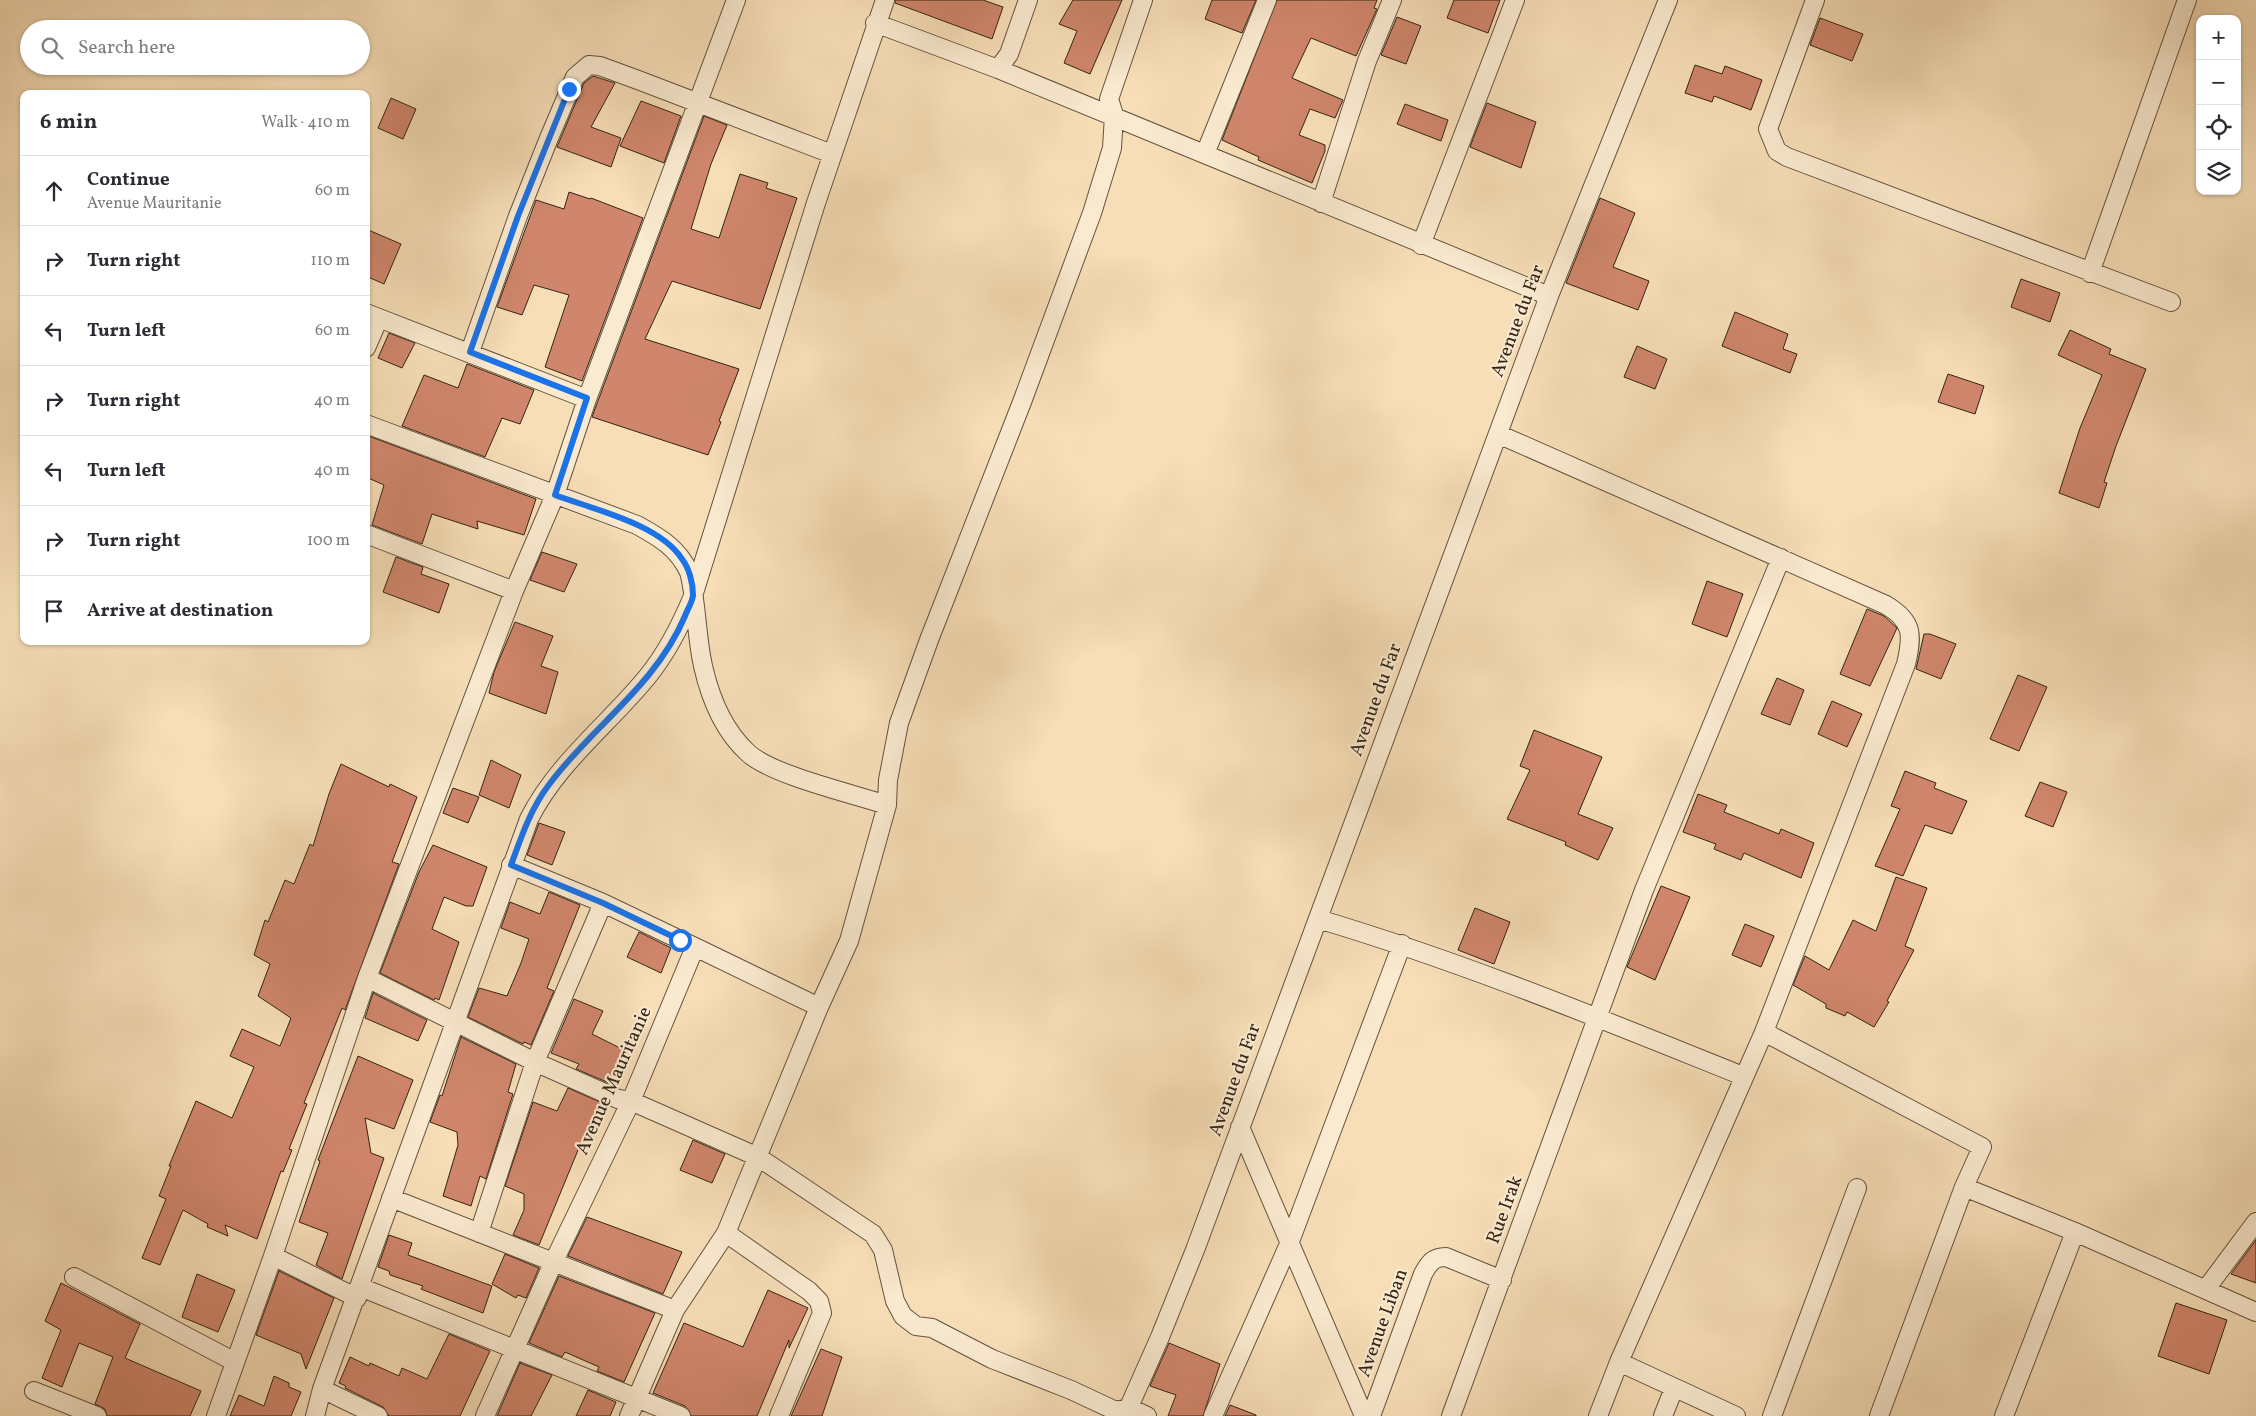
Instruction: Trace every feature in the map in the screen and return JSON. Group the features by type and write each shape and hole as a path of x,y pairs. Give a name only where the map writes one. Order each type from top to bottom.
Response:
{"street":[{"path":"216,1416 273,1256 367,978 514,591 555,495 587,398 736,0"},
{"path":"315,1416 322,1389 529,819 545,791 648,675 672,642 693,596 832,154 875,23 885,0"},
{"path":"998,69 1009,54 1028,0"},
{"path":"629,1416 675,1310 726,1233 819,1007 849,941 886,805 888,780 899,724 928,640 1022,402 1092,213 1112,148 1114,115 1109,99 1143,0"},
{"path":"1205,154 1268,0"},
{"path":"1321,203 1367,61 1392,0"},
{"path":"1421,245 1515,0"},
{"name":"Avenue du Far","path":"1127,1412 1160,1337 1240,1127 1549,296 1668,0"},
{"path":"1815,0 1768,129 1777,150 1796,160 2090,273 2171,302"},
{"path":"2090,273 2187,0"},
{"path":"875,23 1114,115 1421,245 1549,296"},
{"path":"470,352 518,216 575,77 589,65 600,66 832,154"},
{"path":"372,316 587,398"},
{"path":"370,426 637,525 657,536 682,558 690,577 703,666 711,692 725,722 748,753 777,770 886,805"},
{"path":"1498,434 1886,605 1901,614 1908,626 1911,643 1906,664 1764,1032 1743,1076 1619,1362 1598,1416"},
{"path":"370,536 514,591"},
{"name":"Rue Irak","path":"1451,1416 1597,1017 1676,809 1781,558"},
{"path":"511,865 603,903 819,1007"},
{"path":"479,1233 535,1062 603,903"},
{"path":"1318,919 1402,944 1597,1017 1743,1076"},
{"path":"1213,1416 1289,1244 1402,944"},
{"name":"Avenue Mauritanie","path":"485,1416 554,1261 631,1101 696,947"},
{"path":"367,978 535,1062 618,1099 631,1101 758,1157 827,1205 852,1218 873,1234 883,1250 895,1302 903,1316 916,1326 932,1328 992,1358 1071,1390 1116,1411 1147,1416"},
{"path":"1764,1032 1982,1147 1964,1187 1879,1416"},
{"path":"1240,1127 1364,1416"},
{"path":"1964,1187 2075,1232 2173,1277 2206,1289 2256,1312"},
{"path":"1772,1416 1857,1188"},
{"path":"391,1198 675,1310"},
{"path":"2206,1289 2256,1222"},
{"path":"2004,1416 2075,1232"},
{"path":"726,1233 809,1291 819,1301 822,1313 779,1416"},
{"path":"273,1256 358,1292 514,1348 681,1416"},
{"name":"Avenue Liban","path":"1371,1416 1423,1274 1432,1260 1438,1257 1446,1258 1502,1280"},
{"path":"74,1277 235,1362"},
{"path":"1619,1362 1736,1416"},
{"path":"1663,1416 1674,1388"},
{"path":"322,1389 378,1416"},
{"path":"34,1391 97,1416"}],"building":[{"path":"895,0 983,0 1003,7 992,39 895,3"},
{"path":"1073,0 1122,0 1090,74 1064,63 1077,31 1059,24"},
{"path":"1212,0 1256,0 1242,33 1205,19"},
{"path":"1277,0 1377,0 1374,8 1377,9 1356,56 1311,38 1292,78 1343,100 1335,118 1310,109 1299,135 1325,145 1325,151 1312,183 1258,160 1259,157 1222,140"},
{"path":"1454,0 1500,0 1488,33 1447,18"},
{"path":"1397,17 1421,26 1406,64 1381,55"},
{"path":"1820,18 1863,34 1852,61 1810,45"},
{"path":"1695,65 1722,74 1725,66 1762,80 1751,110 1714,96 1712,102 1685,93"},
{"path":"593,76 615,83 591,127 621,138 611,167 557,147 584,83"},
{"path":"391,98 416,109 403,139 378,128"},
{"path":"641,101 681,116 664,163 620,146"},
{"path":"1487,103 1536,122 1521,168 1470,147"},
{"path":"1405,104 1448,120 1441,141 1397,124"},
{"path":"704,116 727,125 711,164 691,229 719,238 740,174 768,183 766,188 797,198 760,309 672,281 645,339 739,369 708,455 592,417"},
{"path":"569,192 591,198 643,218 582,381 545,367 569,295 534,285 522,315 497,307 536,200 564,209"},
{"path":"1600,198 1635,213 1613,267 1649,281 1638,310 1566,283"},
{"path":"370,231 401,244 384,284 370,278"},
{"path":"2021,279 2060,293 2050,322 2011,307"},
{"path":"1735,312 1788,334 1783,349 1797,354 1790,373 1722,346"},
{"path":"2070,330 2111,349 2109,354 2146,369 2116,446 2104,482 2107,483 2099,508 2059,493 2080,428 2102,375 2058,355"},
{"path":"389,333 415,343 402,368 378,358"},
{"path":"1637,346 1667,359 1655,389 1624,377"},
{"path":"467,364 534,390 520,424 502,418 485,457 402,426 424,375 458,388"},
{"path":"1948,374 1984,386 1975,414 1938,402"},
{"path":"370,437 536,499 524,535 477,521 478,529 432,514 422,544 372,525 384,485 370,479"},
{"path":"542,552 577,564 564,592 530,580"},
{"path":"396,557 423,567 421,574 449,584 439,613 383,592"},
{"path":"1707,581 1743,594 1727,637 1692,624"},
{"path":"1867,609 1884,616 1897,628 1870,686 1840,674"},
{"path":"515,622 553,636 541,666 558,672 546,714 489,693 494,672"},
{"path":"1924,634 1930,634 1956,644 1941,679 1916,669"},
{"path":"2018,675 2047,687 2019,751 1990,739"},
{"path":"1777,678 1804,690 1790,725 1761,714"},
{"path":"1832,701 1862,714 1847,747 1818,734"},
{"path":"1534,730 1602,757 1578,814 1613,828 1598,860 1565,845 1566,842 1507,819 1530,770 1520,766"},
{"path":"491,760 521,775 509,808 479,795"},
{"path":"341,764 389,787 390,784 417,797 392,862 399,864 345,1010 342,1008 304,1103 307,1104 289,1149 292,1150 283,1172 281,1171 257,1239 225,1225 228,1236 207,1227 208,1224 183,1210 160,1265 142,1258 166,1199 159,1196 171,1166 169,1166 196,1101 232,1118 254,1067 230,1056 242,1029 280,1046 291,1018 258,996 270,964 254,955 265,920 268,922 285,880 294,884 310,844 313,846 329,794"},
{"path":"1905,771 1936,783 1934,788 1967,801 1952,834 1925,825 1903,876 1875,866 1900,809 1891,806"},
{"path":"2040,782 2067,792 2053,827 2025,816"},
{"path":"453,788 479,797 468,823 443,813"},
{"path":"1698,794 1727,805 1724,812 1779,834 1781,829 1814,843 1801,878 1744,853 1741,860 1714,849 1716,844 1683,832"},
{"path":"539,823 565,832 552,865 527,855"},
{"path":"433,845 487,867 473,906 466,906 444,897 432,929 459,942 439,1000 435,998 434,1000 380,973 419,872"},
{"path":"1896,877 1927,888 1905,946 1914,950 1887,1001 1889,1002 1874,1027 1847,1012 1845,1016 1826,1008 1826,1004 1793,985 1805,956 1829,970 1853,920 1876,931"},
{"path":"1661,886 1690,897 1655,980 1627,967"},
{"path":"549,892 580,905 547,988 554,991 531,1045 524,1042 523,1044 468,1017 479,988 507,996 521,963 529,939 501,928 510,902 540,914"},
{"path":"1475,908 1510,922 1494,964 1458,950"},
{"path":"1745,924 1774,936 1761,967 1732,955"},
{"path":"639,932 671,948 661,973 627,957"},
{"path":"373,993 427,1020 418,1041 365,1018"},
{"path":"574,999 603,1011 592,1034 624,1050 609,1083 576,1069 579,1064 551,1053"},
{"path":"461,1037 516,1064 508,1092 513,1094 486,1179 480,1176 471,1206 443,1196 458,1145 457,1132 430,1122 440,1095 442,1096"},
{"path":"358,1056 413,1080 394,1129 365,1118 371,1153 384,1158 342,1279 316,1265 328,1233 299,1222 320,1161 318,1160"},
{"path":"568,1088 600,1102 585,1133 539,1245 513,1235 524,1210 524,1194 505,1186 533,1102 557,1111"},
{"path":"693,1140 725,1154 712,1183 680,1170"},
{"path":"587,1217 682,1252 663,1294 568,1256"},
{"path":"389,1235 412,1243 408,1255 492,1286 483,1313 421,1289 423,1286 390,1275 389,1271 378,1267"},
{"path":"2256,1240 2256,1283 2231,1274"},
{"path":"505,1254 539,1268 526,1298 518,1295 516,1298 492,1284"},
{"path":"279,1271 334,1298 306,1369 301,1354 256,1335"},
{"path":"197,1274 235,1290 218,1332 182,1317"},
{"path":"559,1276 655,1313 624,1382 597,1371 599,1367 565,1352 562,1357 529,1343"},
{"path":"61,1283 140,1324 125,1358 201,1391 190,1416 107,1416 105,1409 95,1404 113,1357 79,1343 62,1387 42,1378 61,1330 45,1321"},
{"path":"768,1290 808,1308 789,1348 789,1340 757,1416 691,1416 685,1406 653,1393 684,1323 743,1347"},
{"path":"2176,1303 2227,1320 2209,1374 2158,1356"},
{"path":"449,1334 490,1351 460,1416 389,1416 383,1407 345,1388 346,1386 339,1383 350,1357 369,1366 370,1363 399,1376 402,1368 427,1379"},
{"path":"1169,1343 1220,1364 1203,1416 1168,1416 1176,1395 1150,1386"},
{"path":"821,1349 842,1357 822,1416 791,1416"},
{"path":"520,1363 552,1375 531,1416 497,1416"},
{"path":"274,1376 289,1383 289,1387 301,1392 291,1416 230,1416 239,1395 264,1406"},
{"path":"588,1390 616,1402 610,1416 576,1416"},
{"path":"1230,1405 1256,1415 1256,1416 1225,1416"}],"route":[{"path":"569,89 518,216 470,352 587,398 555,495 637,525 657,536 672,547 682,558 692,583 693,596 681,626 662,658 612,716 548,785 529,819 511,865 603,903 680,940"}]}
